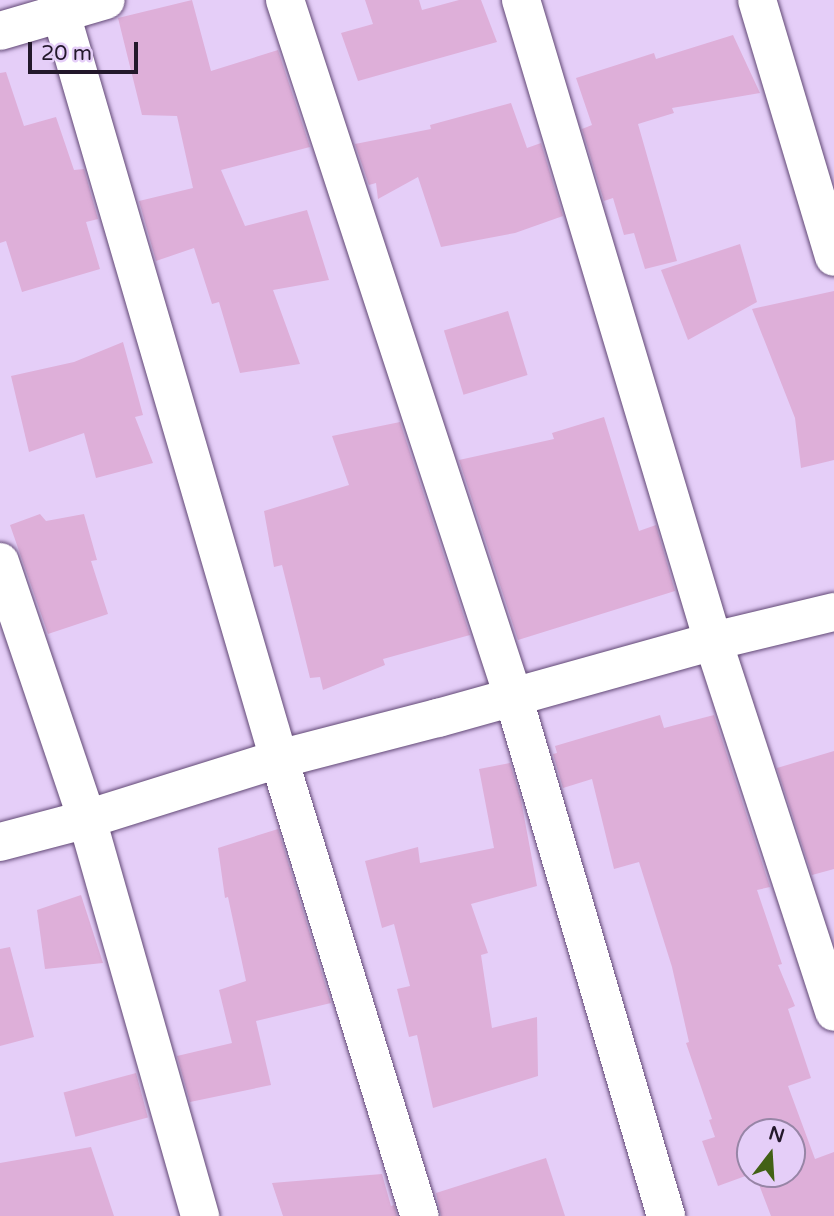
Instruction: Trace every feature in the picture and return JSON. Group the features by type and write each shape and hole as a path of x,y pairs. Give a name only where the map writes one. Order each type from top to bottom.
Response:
{"street":[{"path":"0,31 59,6 106,0"},
{"path":"285,0 513,696 666,1216"},
{"path":"521,0 713,641 834,1012"},
{"path":"757,0 834,257"},
{"path":"59,6 279,759 420,1216"},
{"path":"0,562 87,819 200,1216"},
{"path":"0,842 87,819 279,759 713,641 834,611"}],"building":[{"path":"192,0 211,71 278,50 310,147 221,170 245,226 307,210 329,280 273,290 300,364 240,373 219,302 212,304 194,248 156,261 139,201 193,188 177,116 142,115 118,18"},
{"path":"365,0 419,0 422,10 459,0 481,0 497,42 358,81 341,33 373,24"},
{"path":"733,35 760,93 672,108 674,113 638,124 677,261 645,269 634,233 624,235 613,198 604,201 582,129 592,125 576,78 654,53 656,59"},
{"path":"6,72 24,126 56,117 74,170 84,169 98,219 86,222 100,269 22,292 6,241 0,243 0,73"},
{"path":"511,103 527,148 541,143 563,216 515,233 441,247 418,177 378,199 376,183 369,185 355,144 431,129 430,125"},
{"path":"740,244 757,302 688,340 661,270"},
{"path":"834,291 834,460 801,468 795,418 752,309"},
{"path":"508,311 528,375 464,395 444,331"},
{"path":"123,342 143,415 135,417 153,463 96,478 84,433 29,452 11,376 74,362"},
{"path":"604,417 639,531 656,525 675,591 518,640 459,460 554,439 552,433"},
{"path":"400,422 470,635 383,659 385,665 323,690 320,677 310,678 282,565 274,567 264,511 349,485 332,436"},
{"path":"40,514 46,521 84,514 97,560 91,561 108,614 48,634 10,525"},
{"path":"660,715 664,728 714,715 770,887 757,890 782,964 778,965 795,1006 788,1009 811,1078 788,1086 800,1118 736,1118 736,1179 718,1186 702,1141 715,1137 709,1120 712,1119 686,1043 689,1042 672,967 639,862 614,869 592,779 563,788 553,754 557,753 555,746"},
{"path":"834,751 834,869 812,875 777,768"},
{"path":"510,763 521,800 537,886 471,904 488,953 481,955 492,1028 537,1017 538,1076 433,1108 417,1035 409,1037 397,989 410,986 394,924 382,928 365,861 418,847 420,863 494,848 479,769"},
{"path":"278,829 331,1003 256,1021 271,1085 190,1102 177,1056 232,1043 219,990 246,981 228,897 225,898 218,848"},
{"path":"81,895 103,963 45,969 37,910"},
{"path":"10,947 34,1037 0,1046 0,949"},
{"path":"136,1073 148,1117 75,1137 64,1092"},
{"path":"806,1135 815,1159 834,1152 834,1216 771,1216 760,1188 806,1188"},
{"path":"91,1147 114,1216 0,1216 0,1163"},
{"path":"546,1158 565,1216 441,1216 436,1193"},
{"path":"382,1174 391,1206 394,1205 397,1216 283,1216 272,1183"}]}
